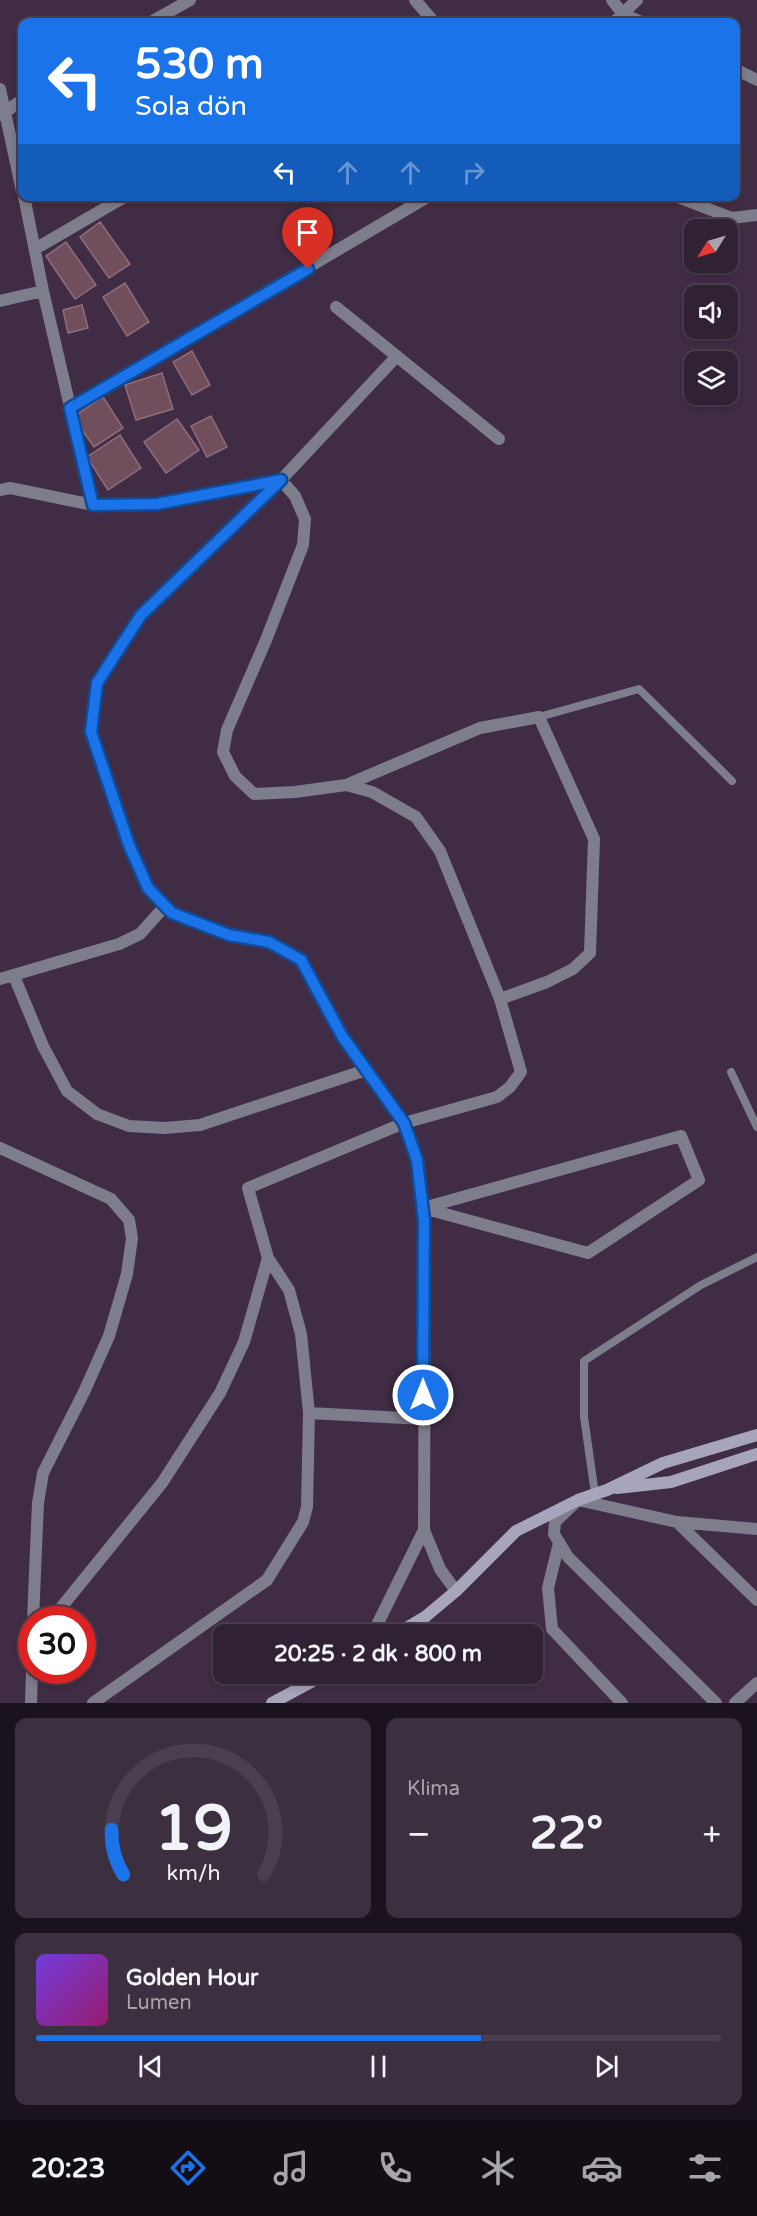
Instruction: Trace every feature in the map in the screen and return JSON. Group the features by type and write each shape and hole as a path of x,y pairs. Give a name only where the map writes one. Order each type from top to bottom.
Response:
{"main road":[{"path":"413,1624 456,1591 516,1531 578,1500 601,1492 663,1463 757,1435"},
{"path":"601,1492 671,1482 757,1454"},
{"path":"272,1703 307,1684"}],"street":[{"path":"158,18 190,0"},
{"path":"415,0 428,18"},
{"path":"612,0 619,18 637,0"},
{"path":"740,72 757,80"},
{"path":"0,89 3,113 18,175"},
{"path":"3,113 18,103"},
{"path":"25,201 43,291 93,505"},
{"path":"35,249 117,201"},
{"path":"70,408 421,201"},
{"path":"688,201 732,218 757,214"},
{"path":"0,301 43,291"},
{"path":"336,307 499,439"},
{"path":"397,356 281,480 141,615 97,683 91,732 129,845 148,888 172,913 229,935 269,942 301,960 342,1036 404,1123 417,1160 423,1208 424,1530 440,1569 456,1591"},
{"path":"0,490 10,488 93,505 157,504 281,480"},
{"path":"281,480 295,496 305,519 303,545 227,730 223,752 235,776 254,794 294,792 346,784 480,728 539,717 594,839 590,953 564,974 500,999"},
{"path":"93,1703 267,1580 303,1522 307,1507 309,1413 302,1334 289,1290 268,1258 248,1188 404,1123 497,1097 510,1087 521,1072 500,999 440,850 416,817 372,792 346,784"},
{"path":"0,979 129,939 140,934 165,906"},
{"path":"14,975 43,1046 67,1091 97,1114 129,1126 165,1128 200,1125 366,1070"},
{"path":"681,1136 699,1180 588,1253 423,1208 681,1136"},
{"path":"0,1148 111,1199 129,1220 132,1238 127,1274 109,1336 43,1473 38,1503 34,1606"},
{"path":"62,1606 162,1483 220,1393 244,1342 268,1258"},
{"path":"309,1413 423,1419"},
{"path":"716,1703 568,1557 554,1534 555,1522 578,1500 677,1522 757,1529"},
{"path":"677,1522 757,1600"},
{"path":"377,1624 424,1530"},
{"path":"559,1543 548,1588 552,1629 622,1703"},
{"path":"735,1703 757,1683"},
{"path":"32,1684 32,1703"}],"lane":[{"path":"539,717 639,689 732,781"},
{"path":"731,1072 757,1127"},
{"path":"601,1492 584,1417 584,1360 701,1285 757,1257"}],"building":[{"path":"100,222 130,264 109,278 80,237"},
{"path":"66,242 96,285 75,299 46,256"},
{"path":"125,283 149,322 127,336 103,297"},
{"path":"82,305 88,328 68,333 63,310"},
{"path":"192,351 210,385 192,395 173,362"},
{"path":"162,373 173,409 136,420 125,385"},
{"path":"103,397 123,428 94,447 73,417"},
{"path":"211,416 227,447 207,457 191,426"},
{"path":"177,419 199,450 166,473 144,442"},
{"path":"120,435 141,468 108,490 87,457"}],"route":[{"path":"308,269 70,408 93,505 157,504 281,480 141,615 97,683 91,732 129,845 148,888 172,913 229,935 269,942 301,960 342,1036 404,1123 417,1160 424,1220 423,1395"}]}
